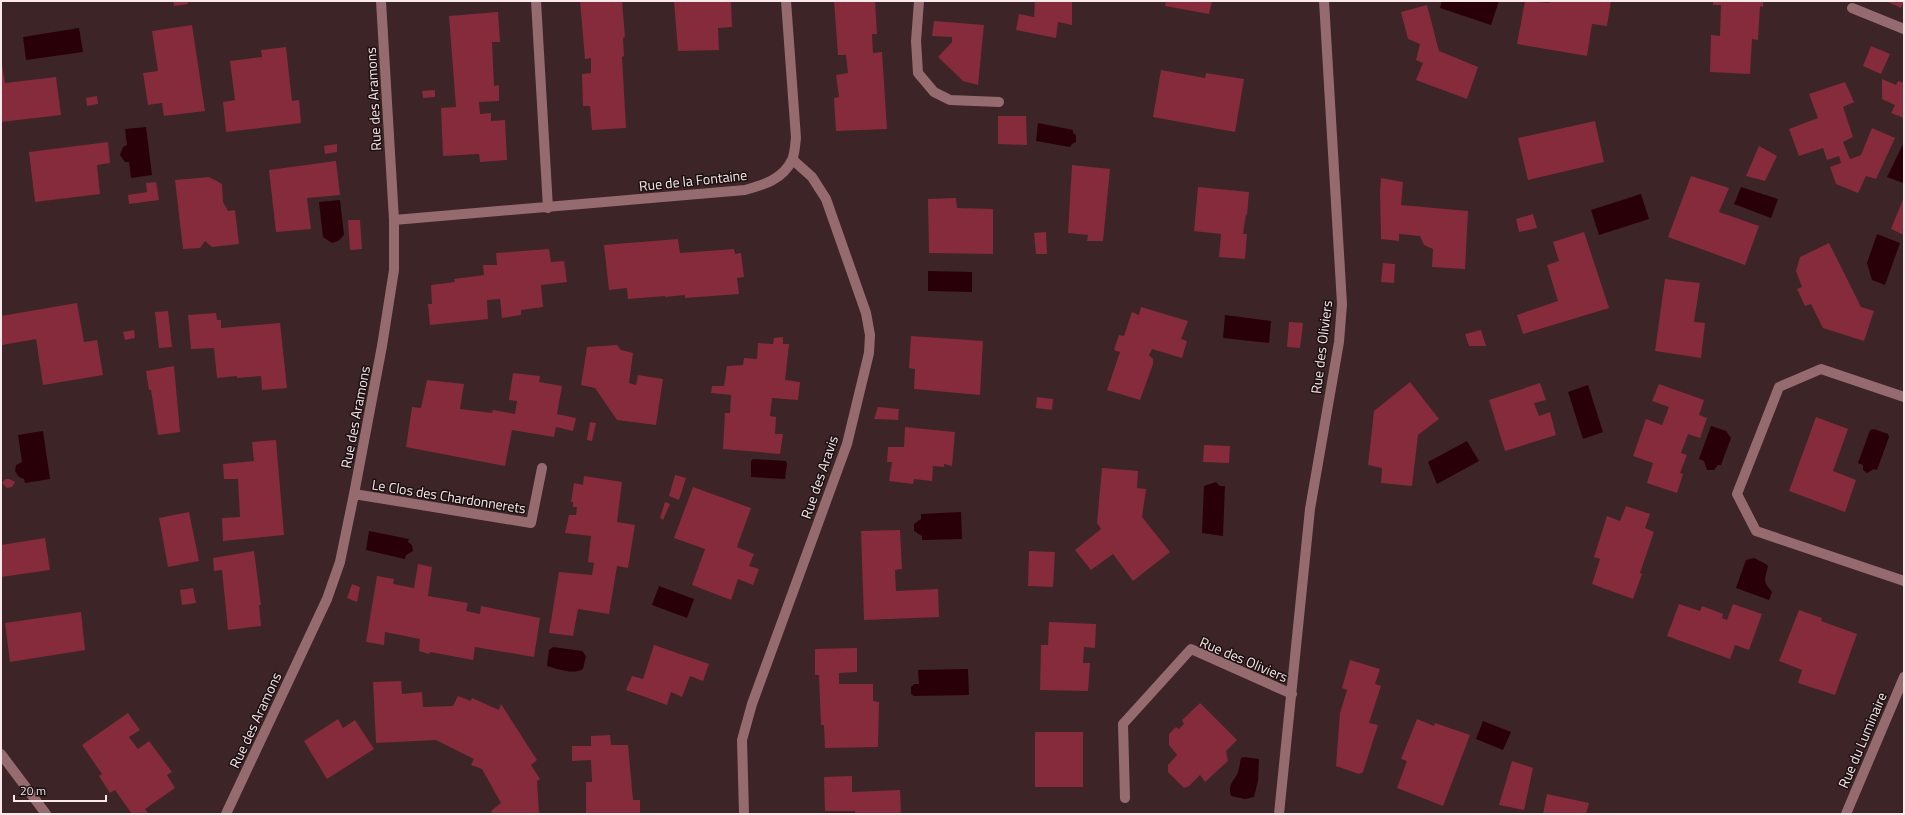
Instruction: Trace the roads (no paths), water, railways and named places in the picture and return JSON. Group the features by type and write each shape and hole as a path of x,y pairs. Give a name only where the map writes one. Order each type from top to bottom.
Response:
{"street":[{"name":"Rue des Aramons","path":"226,814 327,599 340,562 354,494 385,331 394,270 394,220 381,1"},
{"path":"536,1 548,208"},
{"name":"Rue de la Fontaine","path":"394,220 745,190 763,185 779,176 792,160 796,138 786,1"},
{"path":"919,1 916,41 918,72 934,92 950,100 999,102"},
{"name":"Rue des Oliviers","path":"1279,814 1310,509 1339,342 1342,304 1324,1"},
{"path":"1852,8 1904,29"},
{"name":"Rue des Aravis","path":"744,814 742,748 744,733 752,704 847,444 869,353 870,335 866,313 826,199 812,177 792,160"},
{"path":"1904,397 1821,369 1778,387 1737,494 1756,531 1904,581"},
{"name":"Le Clos des Chardonnerets","path":"354,494 531,523 542,468"},
{"name":"Rue des Oliviers","path":"1125,798 1123,724 1191,649 1292,694"},
{"name":"Rue du Luminaire","path":"1846,814 1904,677"},
{"path":"1,754 46,814"}]}
